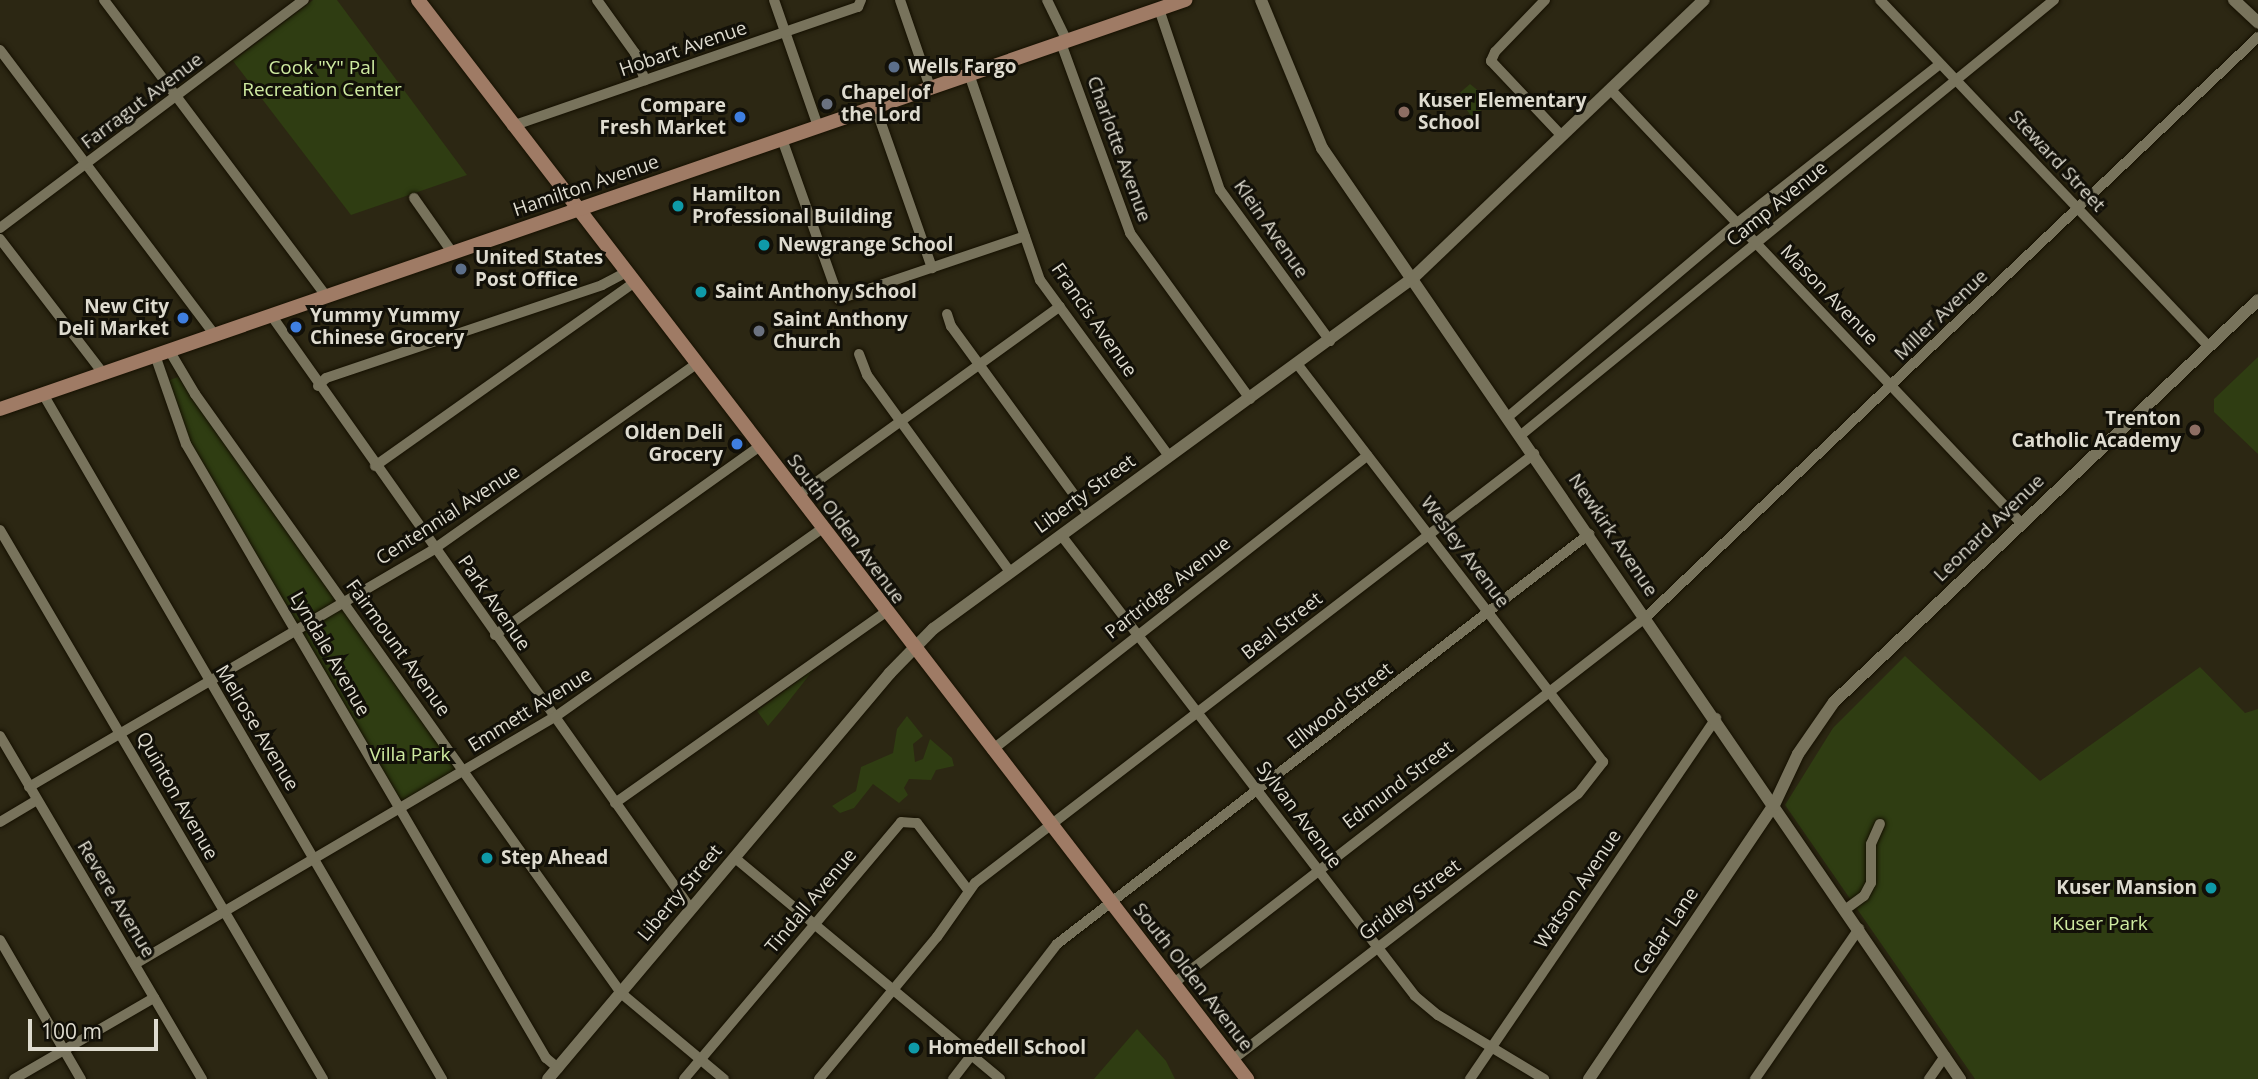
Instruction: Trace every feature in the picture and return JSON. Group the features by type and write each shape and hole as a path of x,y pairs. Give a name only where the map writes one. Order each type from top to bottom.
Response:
{"main road":[{"name":"South Olden Avenue","path":"418,0 695,365 1247,1079"},
{"name":"Hamilton Avenue","path":"0,409 1185,0"}],"street":[{"path":"104,0 326,296"},
{"name":"Farragut Avenue","path":"0,228 303,0"},
{"path":"597,0 635,52 645,80"},
{"path":"774,0 818,126"},
{"name":"Hobart Avenue","path":"512,126 858,7 861,0"},
{"path":"900,0 930,87"},
{"name":"Charlotte Avenue","path":"1047,0 1130,233 1250,399"},
{"name":"Newkirk Avenue","path":"1261,0 1322,148 1716,718 1960,1079"},
{"path":"1545,0 1494,52 1491,61 1562,136"},
{"name":"Liberty Street","path":"548,1079 913,648 1010,572 1298,365 1413,278 1704,0"},
{"name":"Steward Street","path":"1880,0 2208,346"},
{"name":"Camp Avenue","path":"1521,435 2054,0"},
{"path":"2234,0 2258,22"},
{"name":"Klein Avenue","path":"1159,9 1220,190 1330,341"},
{"name":"Miller Avenue","path":"1646,617 2258,37"},
{"path":"0,50 215,335"},
{"name":"Camp Avenue","path":"1509,416 1736,224 1940,64"},
{"name":"Francis Avenue","path":"969,74 1040,280 1169,456"},
{"name":"Mason Avenue","path":"1611,90 2021,523"},
{"path":"875,106 932,268"},
{"path":"782,139 839,299 1025,236"},
{"path":"414,198 452,252"},
{"path":"0,239 103,373"},
{"path":"318,386 326,378 629,278"},
{"path":"375,466 598,307 629,278"},
{"path":"594,288 600,295 598,307"},
{"name":"Leonard Avenue","path":"1774,805 1798,754 1834,702 2258,300"},
{"path":"797,496 1060,306"},
{"path":"947,314 951,326 1089,515"},
{"name":"Park Avenue","path":"271,315 318,386 691,909"},
{"name":"Fairmount Avenue","path":"162,353 182,376 621,993 724,1079"},
{"name":"Lyndale Avenue","path":"162,353 186,444 546,1058 558,1068"},
{"path":"859,354 867,375 1010,572"},
{"name":"Centennial Avenue","path":"30,787 434,549 695,365"},
{"name":"Wesley Avenue","path":"1298,365 1603,762"},
{"name":"Melrose Avenue","path":"43,394 442,1079"},
{"path":"495,635 759,447"},
{"name":"Beal Street","path":"819,1079 895,989 968,890 1534,454"},
{"name":"Partridge Avenue","path":"992,750 1367,456"},
{"name":"Emmett Avenue","path":"135,964 555,717 822,528"},
{"name":"Quinton Avenue","path":"0,530 323,1079"},
{"name":"Ellwood Street","path":"953,1079 1045,956 1589,534"},
{"name":"Sylvan Avenue","path":"1061,535 1376,948 1427,1007 1544,1079"},
{"path":"615,803 886,612"},
{"name":"Edmund Street","path":"1174,983 1646,617"},
{"name":"Watson Avenue","path":"1470,1079 1716,718"},
{"name":"Revere Avenue","path":"0,736 202,1079"},
{"name":"Gridley Street","path":"1232,1060 1578,794 1603,762"},
{"path":"0,822 37,800"},
{"name":"Cedar Lane","path":"1589,1079 1774,805"},
{"name":"Tindall Avenue","path":"684,1079 894,829 908,820 917,824 968,890"},
{"path":"1846,909 1864,896 1871,883 1872,837 1880,824"},
{"path":"735,858 1000,1079"},
{"path":"1755,1079 1859,929"},
{"path":"0,940 81,1079"},
{"path":"14,1079 154,998"},
{"path":"1929,1079 1945,1056"}],"green space":[{"name":"Cook \"Y\" Pal Recreation Center","path":"313,0 337,0 467,175 351,215 233,61"},
{"path":"1470,84 1492,102 1472,117 1456,96"},
{"path":"2258,357 2258,454 2214,412 2214,399"},
{"name":"Villa Park","path":"178,377 458,769 403,804 185,437 167,381"},
{"name":"Kuser Park","path":"1905,656 2040,781 2200,667 2245,713 2258,709 2258,1079 1975,1079 1785,805 1833,728"},
{"path":"814,669 785,706 768,726 757,711"},
{"path":"907,716 923,736 913,744 915,762 923,759 930,739 952,758 954,766 936,770 931,780 909,779 904,788 908,795 899,803 873,784 854,808 840,813 832,806 856,791 861,767 893,753 897,729"},
{"path":"1137,1029 1166,1061 1175,1079 1094,1079"}],"place":[{"name":"Wells Fargo","path":"894,67"},
{"name":"Chapel of the Lord","path":"827,104"},
{"name":"Kuser Elementary School","path":"1404,112"},
{"name":"Compare Fresh Market","path":"740,117"},
{"name":"Hamilton Professional Building","path":"678,206"},
{"name":"Newgrange School","path":"764,245"},
{"name":"United States Post Office","path":"461,269"},
{"name":"Saint Anthony School","path":"701,292"},
{"name":"New City Deli Market","path":"183,318"},
{"name":"Yummy Yummy Chinese Grocery","path":"296,327"},
{"name":"Saint Anthony Church","path":"759,331"},
{"name":"Trenton Catholic Academy","path":"2195,430"},
{"name":"Olden Deli Grocery","path":"737,444"},
{"name":"Step Ahead","path":"487,858"},
{"name":"Kuser Mansion","path":"2211,888"},
{"name":"Homedell School","path":"914,1048"}]}
